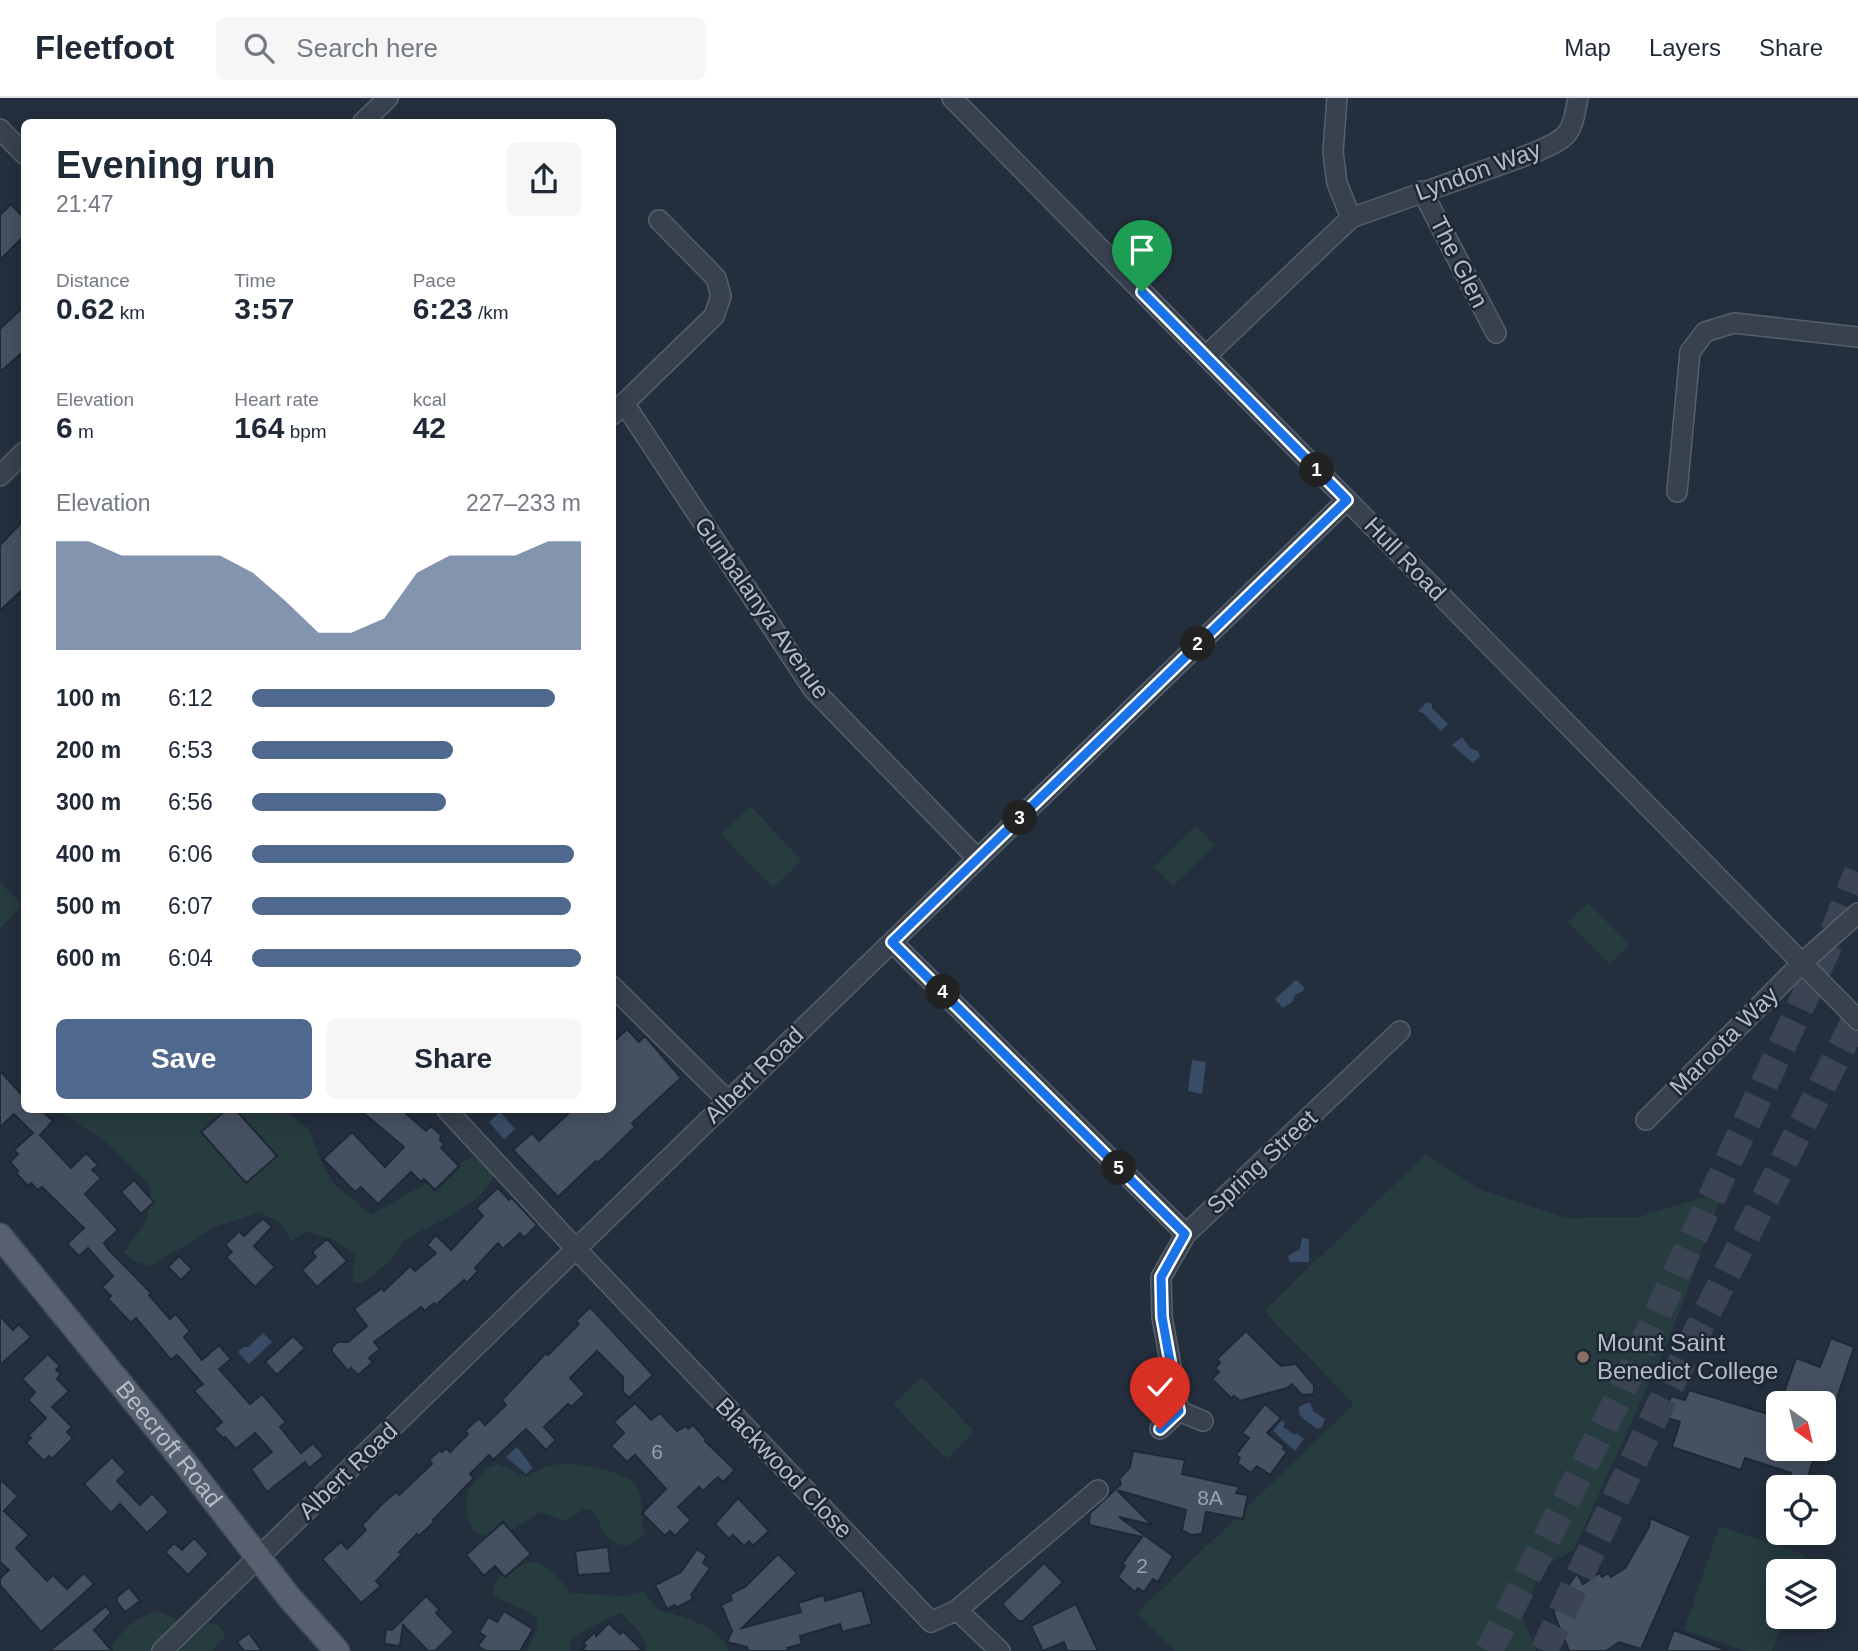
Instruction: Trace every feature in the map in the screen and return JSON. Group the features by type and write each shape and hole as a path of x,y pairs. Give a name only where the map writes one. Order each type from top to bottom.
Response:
{"main road":[{"name":"Beecroft Road","path":"0,1236 189,1468 289,1597 337,1651"}],"street":[{"path":"366,119 388,98"},
{"name":"Hull Road","path":"952,98 1858,1020"},
{"path":"1337,98 1333,152 1336,183 1351,218"},
{"name":"Lyndon Way","path":"1206,356 1351,218 1560,141 1572,130 1578,98"},
{"path":"0,129 21,151"},
{"name":"The Glen","path":"1422,191 1496,333"},
{"path":"618,409 714,316 721,296 716,278 660,220"},
{"path":"1677,492 1690,352 1705,332 1734,323 1858,337"},
{"name":"Gunbalanya Avenue","path":"618,409 813,689 978,859"},
{"path":"0,476 21,455"},
{"name":"Albert Road","path":"162,1651 1347,500"},
{"name":"Maroota Way","path":"1646,1119 1802,963 1858,913"},
{"path":"892,942 1185,1234"},
{"path":"616,990 728,1101"},
{"name":"Spring Street","path":"1179,1411 1162,1317 1161,1277 1185,1234 1400,1031"},
{"path":"450,1113 576,1249"},
{"name":"Blackwood Close","path":"576,1249 931,1622 957,1610"},
{"path":"1160,1429 1179,1411 1203,1421"},
{"path":"1000,1651 957,1610 1098,1490"}],"green space":[{"path":"750,806 802,860 773,888 721,834"},
{"path":"1196,825 1215,845 1173,886 1154,867"},
{"path":"0,882 21,903 21,907 0,928"},
{"path":"1588,903 1630,945 1610,964 1568,922"},
{"path":"62,1113 287,1113 309,1129 332,1182 371,1215 472,1157 487,1163 495,1175 479,1197 452,1215 404,1240 393,1258 365,1282 354,1283 352,1272 356,1256 337,1241 306,1231 291,1241 281,1223 260,1212 217,1226 151,1266 135,1262 124,1252 147,1220 151,1187 106,1142"},
{"name":"Mount Saint Benedict College","path":"1426,1154 1481,1190 1566,1218 1638,1217 1723,1191 1671,1335 1574,1549 1541,1569 1522,1617 1536,1651 1174,1651 1137,1613 1354,1404 1264,1311"},
{"path":"921,1377 975,1432 947,1459 893,1404"},
{"path":"498,1464 526,1477 549,1466 584,1465 616,1473 635,1482 641,1500 644,1535 627,1546 616,1544 601,1531 600,1522 593,1511 584,1509 566,1521 540,1512 499,1534 478,1534 471,1526 467,1512 468,1490 487,1468"},
{"path":"1719,1526 1766,1542 1766,1545 1776,1545 1806,1555 1804,1559 1766,1559 1766,1629 1780,1629 1772,1651 1746,1651 1684,1630"},
{"path":"534,1561 553,1571 570,1593 624,1596 644,1592 658,1610 708,1628 729,1651 645,1651 647,1649 640,1633 620,1612 581,1633 571,1641 571,1651 527,1651 537,1629 537,1618 494,1596 493,1585 504,1572"},
{"path":"159,1611 176,1619 216,1624 226,1635 212,1651 109,1651 130,1625"}],"water":[{"path":"1427,702 1432,704 1432,708 1448,724 1441,731 1418,711"},
{"path":"1462,737 1470,748 1478,751 1480,756 1473,763 1452,745"},
{"path":"1296,980 1304,987 1303,991 1295,995 1292,1002 1283,1008 1275,999"},
{"path":"1192,1060 1206,1062 1202,1094 1188,1091"},
{"path":"501,1113 515,1129 504,1139 489,1122"},
{"path":"1302,1238 1309,1239 1309,1262 1290,1262 1288,1256 1300,1249"},
{"path":"263,1333 272,1342 249,1364 238,1352"},
{"path":"1307,1403 1325,1419 1322,1427 1317,1429 1300,1414 1299,1407"},
{"path":"1282,1420 1285,1423 1283,1427 1304,1439 1295,1451 1273,1431"},
{"path":"517,1447 533,1468 526,1474 506,1457"}],"building":[{"path":"11,204 21,215 21,239 0,260 0,215"},
{"path":"21,309 21,354 0,372 0,329"},
{"path":"21,523 21,591 0,611 0,545"},
{"path":"627,1029 639,1042 645,1036 681,1078 632,1123 635,1127 598,1163 596,1161 558,1197 513,1150 532,1133 539,1141 569,1113 616,1113 616,1039"},
{"path":"0,1071 21,1094 21,1113 44,1113 53,1121 40,1135 71,1168 86,1153 98,1165 92,1170 101,1178 85,1194 118,1230 104,1243 108,1249 151,1293 149,1295 170,1319 176,1314 190,1331 184,1337 202,1360 219,1345 231,1359 219,1369 250,1404 262,1394 286,1422 280,1427 301,1453 313,1443 324,1456 309,1468 305,1462 267,1492 251,1469 272,1452 255,1433 236,1449 214,1429 222,1422 194,1391 203,1384 177,1355 171,1360 136,1318 131,1323 108,1299 111,1296 102,1287 113,1276 88,1248 79,1256 67,1244 84,1228 42,1187 38,1190 31,1183 28,1186 16,1173 18,1171 10,1162 18,1154 14,1150 33,1133 14,1114 0,1127"},
{"path":"223,1113 239,1113 277,1156 246,1183 201,1132"},
{"path":"364,1113 405,1113 426,1131 431,1126 441,1135 440,1140 444,1144 441,1148 459,1166 435,1190 424,1179 421,1182 411,1172 378,1204 361,1187 355,1192 323,1159 352,1132 385,1167 404,1147"},
{"path":"134,1180 154,1202 141,1214 121,1192"},
{"path":"498,1188 509,1200 512,1198 537,1225 524,1238 520,1233 503,1249 498,1243 475,1268 478,1271 467,1283 464,1280 436,1305 434,1303 425,1311 421,1307 374,1342 380,1349 369,1358 373,1362 358,1375 351,1368 348,1371 332,1352 332,1347 338,1342 348,1342 367,1326 354,1309 382,1288 384,1291 410,1266 415,1271 436,1253 427,1245 436,1235 451,1250 483,1216 476,1208"},
{"path":"263,1218 272,1227 254,1246 275,1267 255,1287 226,1257 232,1252 225,1245 239,1231 244,1236"},
{"path":"327,1239 347,1261 317,1287 302,1270 316,1257 312,1252"},
{"path":"179,1256 192,1269 181,1280 168,1267"},
{"path":"590,1307 653,1375 629,1398 623,1392 623,1377 597,1351 570,1378 585,1394 571,1407 568,1404 544,1427 556,1440 546,1450 526,1429 493,1460 489,1455 470,1474 474,1478 434,1522 399,1552 402,1554 376,1581 381,1586 361,1603 322,1559 341,1542 347,1549 366,1530 362,1525 382,1504 396,1492 399,1495 432,1464 429,1460 440,1450 442,1452 446,1448 450,1452 468,1434 465,1431 479,1418 485,1425 506,1405 502,1400 546,1353 548,1355 579,1324 576,1321"},
{"path":"0,1316 13,1330 19,1324 31,1337 0,1365"},
{"path":"1246,1331 1281,1366 1296,1364 1314,1385 1314,1394 1302,1395 1292,1384 1287,1388 1240,1401 1234,1396 1231,1398 1212,1379 1219,1372 1215,1368 1220,1363 1217,1359"},
{"path":"293,1336 305,1348 277,1375 265,1362"},
{"path":"1831,1338 1854,1347 1836,1401 1836,1391 1785,1391 1796,1358 1820,1367"},
{"path":"48,1354 60,1366 56,1370 61,1374 57,1379 69,1391 52,1407 72,1427 67,1432 73,1438 52,1459 49,1456 44,1461 26,1443 31,1438 28,1436 46,1418 28,1400 35,1392 22,1379"},
{"path":"1689,1390 1766,1413 1766,1461 1813,1461 1808,1475 1790,1475 1791,1473 1745,1458 1741,1470 1672,1447 1680,1422 1664,1417 1671,1396 1685,1400"},
{"path":"635,1403 651,1420 660,1413 677,1431 693,1425 705,1441 735,1470 723,1482 718,1477 703,1491 699,1487 678,1507 691,1520 675,1536 670,1531 665,1536 642,1513 666,1489 635,1455 627,1462 611,1446 624,1433 614,1422"},
{"path":"1265,1404 1281,1418 1267,1433 1284,1446 1283,1449 1287,1452 1270,1475 1257,1466 1251,1473 1237,1463 1240,1458 1236,1455 1249,1438 1242,1433"},
{"path":"1133,1451 1185,1460 1182,1474 1240,1487 1236,1493 1248,1495 1243,1519 1206,1512 1202,1534 1191,1535 1182,1530 1186,1510 1117,1490 1152,1525 1119,1517 1173,1556 1158,1582 1153,1579 1144,1592 1138,1588 1135,1592 1118,1577 1125,1566 1122,1564 1142,1537 1089,1525 1090,1513 1121,1484 1119,1479 1130,1467"},
{"path":"112,1457 126,1472 117,1481 140,1505 152,1493 169,1512 147,1533 120,1504 111,1513 84,1484"},
{"path":"0,1479 18,1496 4,1511 29,1535 16,1548 47,1581 53,1575 67,1589 84,1573 94,1584 41,1632 0,1585 0,1578 9,1570 0,1562"},
{"path":"738,1498 769,1531 753,1546 749,1541 744,1546 733,1535 729,1539 715,1524"},
{"path":"1650,1518 1691,1536 1641,1649 1619,1642 1606,1651 1569,1651 1554,1614 1555,1605 1577,1573 1583,1584 1599,1573 1602,1577 1608,1573 1611,1577 1625,1568 1649,1527"},
{"path":"503,1522 531,1554 505,1577 495,1566 484,1576 466,1555"},
{"path":"194,1538 209,1554 188,1575 165,1552 174,1543 182,1550"},
{"path":"608,1547 611,1573 578,1575 575,1551"},
{"path":"697,1549 707,1556 703,1563 710,1568 691,1595 693,1599 676,1608 675,1605 667,1609 655,1585 681,1572"},
{"path":"778,1554 797,1573 742,1628 801,1612 798,1603 824,1595 825,1601 862,1590 872,1624 842,1632 840,1624 800,1636 802,1644 787,1648 788,1651 748,1651 747,1647 727,1642 732,1631 721,1605 732,1600 730,1594 745,1587"},
{"path":"1044,1563 1063,1582 1023,1621 1018,1621 1002,1604"},
{"path":"129,1587 140,1601 125,1612 117,1602 117,1597"},
{"path":"426,1596 440,1610 436,1613 454,1632 435,1651 428,1651 403,1625 400,1646 384,1644 386,1629 392,1630"},
{"path":"1076,1604 1098,1651 1067,1651 1064,1642 1043,1651 1031,1626"},
{"path":"106,1606 111,1613 94,1630 112,1651 49,1651"},
{"path":"504,1611 533,1629 520,1651 486,1651 478,1646 485,1636 479,1632 488,1617 497,1622"},
{"path":"609,1623 620,1634 623,1631 643,1651 581,1651 586,1646 583,1643 595,1632 596,1636"},
{"path":"1674,1630 1726,1650 1666,1651"},
{"path":"249,1633 262,1651 244,1651 237,1642"}],"tunnel":[{"path":"1489,1651 1620,1395 1827,949 1858,872"},
{"path":"1544,1651 1661,1403 1858,1015"}],"place":[{"name":"Mount Saint Benedict College","path":"1583,1357"}],"route":[{"path":"1142,292 1347,500 892,942 1185,1234 1161,1277 1162,1317 1179,1411 1160,1429"}]}
